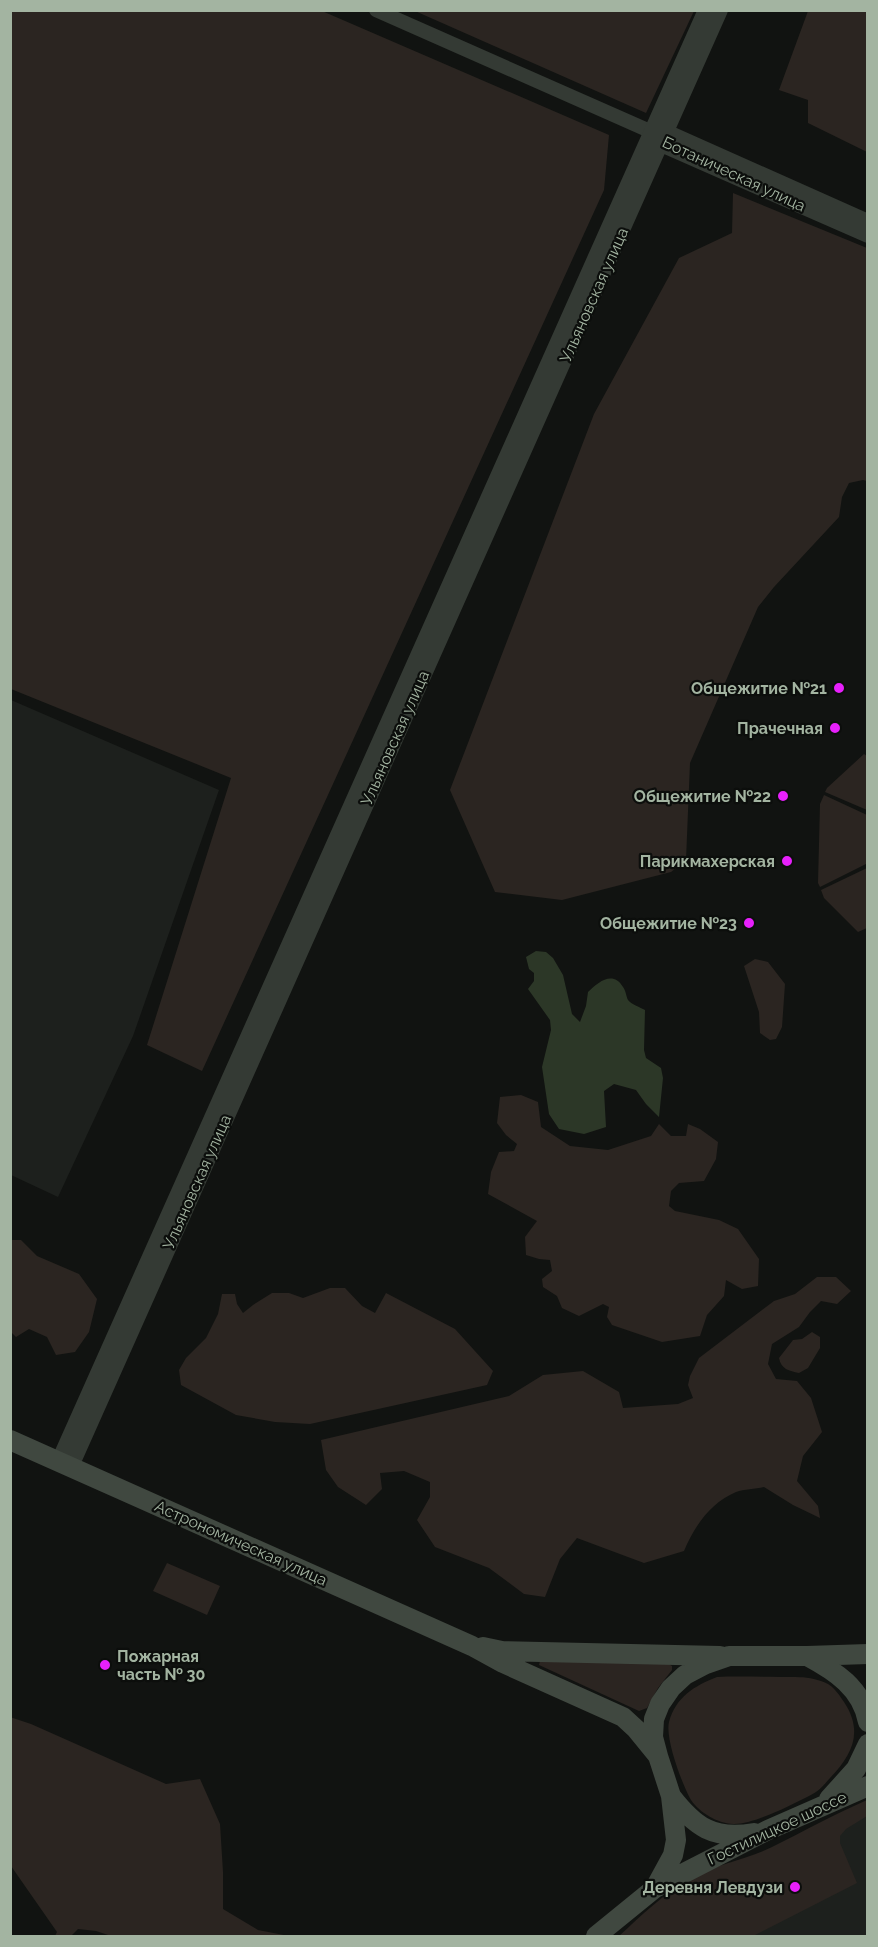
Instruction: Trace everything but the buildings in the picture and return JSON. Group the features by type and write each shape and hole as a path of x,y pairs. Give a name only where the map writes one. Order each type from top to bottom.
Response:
{"main road":[{"name":"Астрономическая улица","path":"10,1440 472,1646 503,1663 623,1717 658,1756"},
{"name":"Астрономическая улица","path":"472,1646 502,1651 729,1656"},
{"name":"Гостилицкое шоссе","path":"655,1888 673,1855 676,1840 671,1796 653,1737 654,1719 660,1704 671,1688 685,1675 729,1656 867,1654"},
{"path":"807,1656 834,1671 849,1685 860,1699 867,1722"},
{"path":"823,1806 856,1769 867,1744"},
{"name":"Гостилицкое шоссе","path":"596,1936 655,1888 768,1830 867,1786"},
{"path":"671,1796 684,1813 696,1822 726,1836 768,1830"}],"street":[{"path":"376,10 660,136"},
{"name":"Ульяновская улица","path":"660,136 706,10"},
{"name":"Ульяновская улица","path":"65,1464 660,136 720,10"},
{"name":"Ботаническая улица","path":"660,136 867,222"},
{"name":"Ботаническая улица","path":"660,136 867,235"}],"shaded area":[{"path":"10,11 322,11 609,135 604,190 202,1071 147,1045 231,778 11,689"},
{"path":"415,11 694,11 646,113"},
{"path":"808,11 867,11 867,152 808,123 808,100 779,90"},
{"path":"733,193 867,248 867,481 849,483 842,497 839,517 758,607 690,763 686,860 671,872 562,900 495,892 450,790 594,414 679,258 732,233"},
{"path":"11,700 219,790 133,1036 58,1197 11,1175"},
{"path":"864,754 867,756 867,810 825,792"},
{"path":"824,795 867,815 868,863 820,887 818,883 820,804"},
{"path":"867,868 867,928 858,932 824,898 821,890"},
{"path":"536,951 546,952 553,958 563,975 572,1014 580,1022 588,992 610,978 619,982 630,1002 645,1010 644,1050 646,1058 661,1068 663,1078 659,1117 636,1090 614,1084 604,1091 606,1127 584,1134 559,1129 549,1114 542,1067 551,1030 550,1020 528,989 534,981 534,973 529,969 526,957"},
{"path":"755,959 768,962 785,984 782,1027 776,1039 770,1040 760,1033 759,1012 744,966"},
{"path":"521,1095 538,1102 541,1127 570,1146 608,1150 651,1136 659,1124 671,1136 686,1136 688,1124 700,1129 718,1142 716,1159 704,1181 679,1183 671,1191 669,1206 675,1211 719,1220 738,1229 759,1259 758,1286 742,1289 726,1280 724,1296 707,1315 700,1336 662,1342 612,1325 607,1317 609,1307 603,1304 579,1316 562,1308 557,1296 543,1287 542,1279 552,1271 550,1260 526,1255 525,1237 537,1221 488,1194 491,1172 499,1152 514,1151 517,1144 497,1123 500,1097"},
{"path":"11,1240 21,1240 37,1256 79,1274 97,1299 89,1332 75,1352 56,1355 47,1337 29,1329 16,1337 11,1332"},
{"path":"817,1277 836,1277 851,1291 837,1304 821,1301 799,1327 772,1344 768,1364 776,1379 797,1381 811,1398 822,1432 803,1456 797,1481 818,1506 820,1518 764,1487 739,1491 718,1502 711,1509 698,1525 684,1551 644,1563 577,1538 560,1559 545,1597 524,1594 489,1568 435,1547 417,1520 430,1497 430,1482 404,1471 380,1473 382,1489 366,1505 338,1487 326,1470 321,1440 509,1396 543,1375 583,1371 619,1392 623,1408 678,1404 693,1398 688,1385 699,1358 774,1301 795,1294"},
{"path":"330,1288 345,1288 362,1306 375,1313 386,1293 455,1329 493,1371 487,1385 310,1424 275,1422 236,1415 181,1385 179,1370 186,1358 206,1338 218,1314 222,1294 235,1294 237,1304 243,1313 272,1293 289,1293 303,1298"},
{"path":"812,1332 820,1337 820,1348 808,1368 799,1373 784,1367 779,1358 793,1340 802,1339"},
{"path":"167,1563 220,1586 207,1615 153,1591"},
{"path":"540,1661 665,1662 672,1666 672,1670 658,1688 647,1708 639,1711 539,1665"},
{"path":"717,1677 801,1677 825,1682 837,1692 844,1702 853,1723 853,1743 844,1761 815,1792 761,1818 733,1824 721,1822 704,1813 691,1800 683,1783 668,1730 672,1713 681,1699 701,1684"},
{"path":"10,1717 31,1724 166,1784 200,1779 220,1824 223,1909 258,1930 289,1936 111,1936 78,1929 71,1936 55,1936 57,1932 11,1866"},
{"path":"867,1800 867,1816 846,1829 840,1836 840,1843 857,1883 753,1936 619,1936 662,1898 691,1878 762,1851"},
{"path":"867,1810 867,1936 741,1936 833,1833"}],"place":[{"name":"Общежитие №21","path":"839,688"},
{"name":"Прачечная","path":"835,728"},
{"name":"Общежитие №22","path":"783,796"},
{"name":"Парикмахерская","path":"787,861"},
{"name":"Общежитие №23","path":"749,923"},
{"name":"Пожарная часть № 30","path":"105,1665"},
{"name":"Деревня Левдузи","path":"795,1887"}]}
